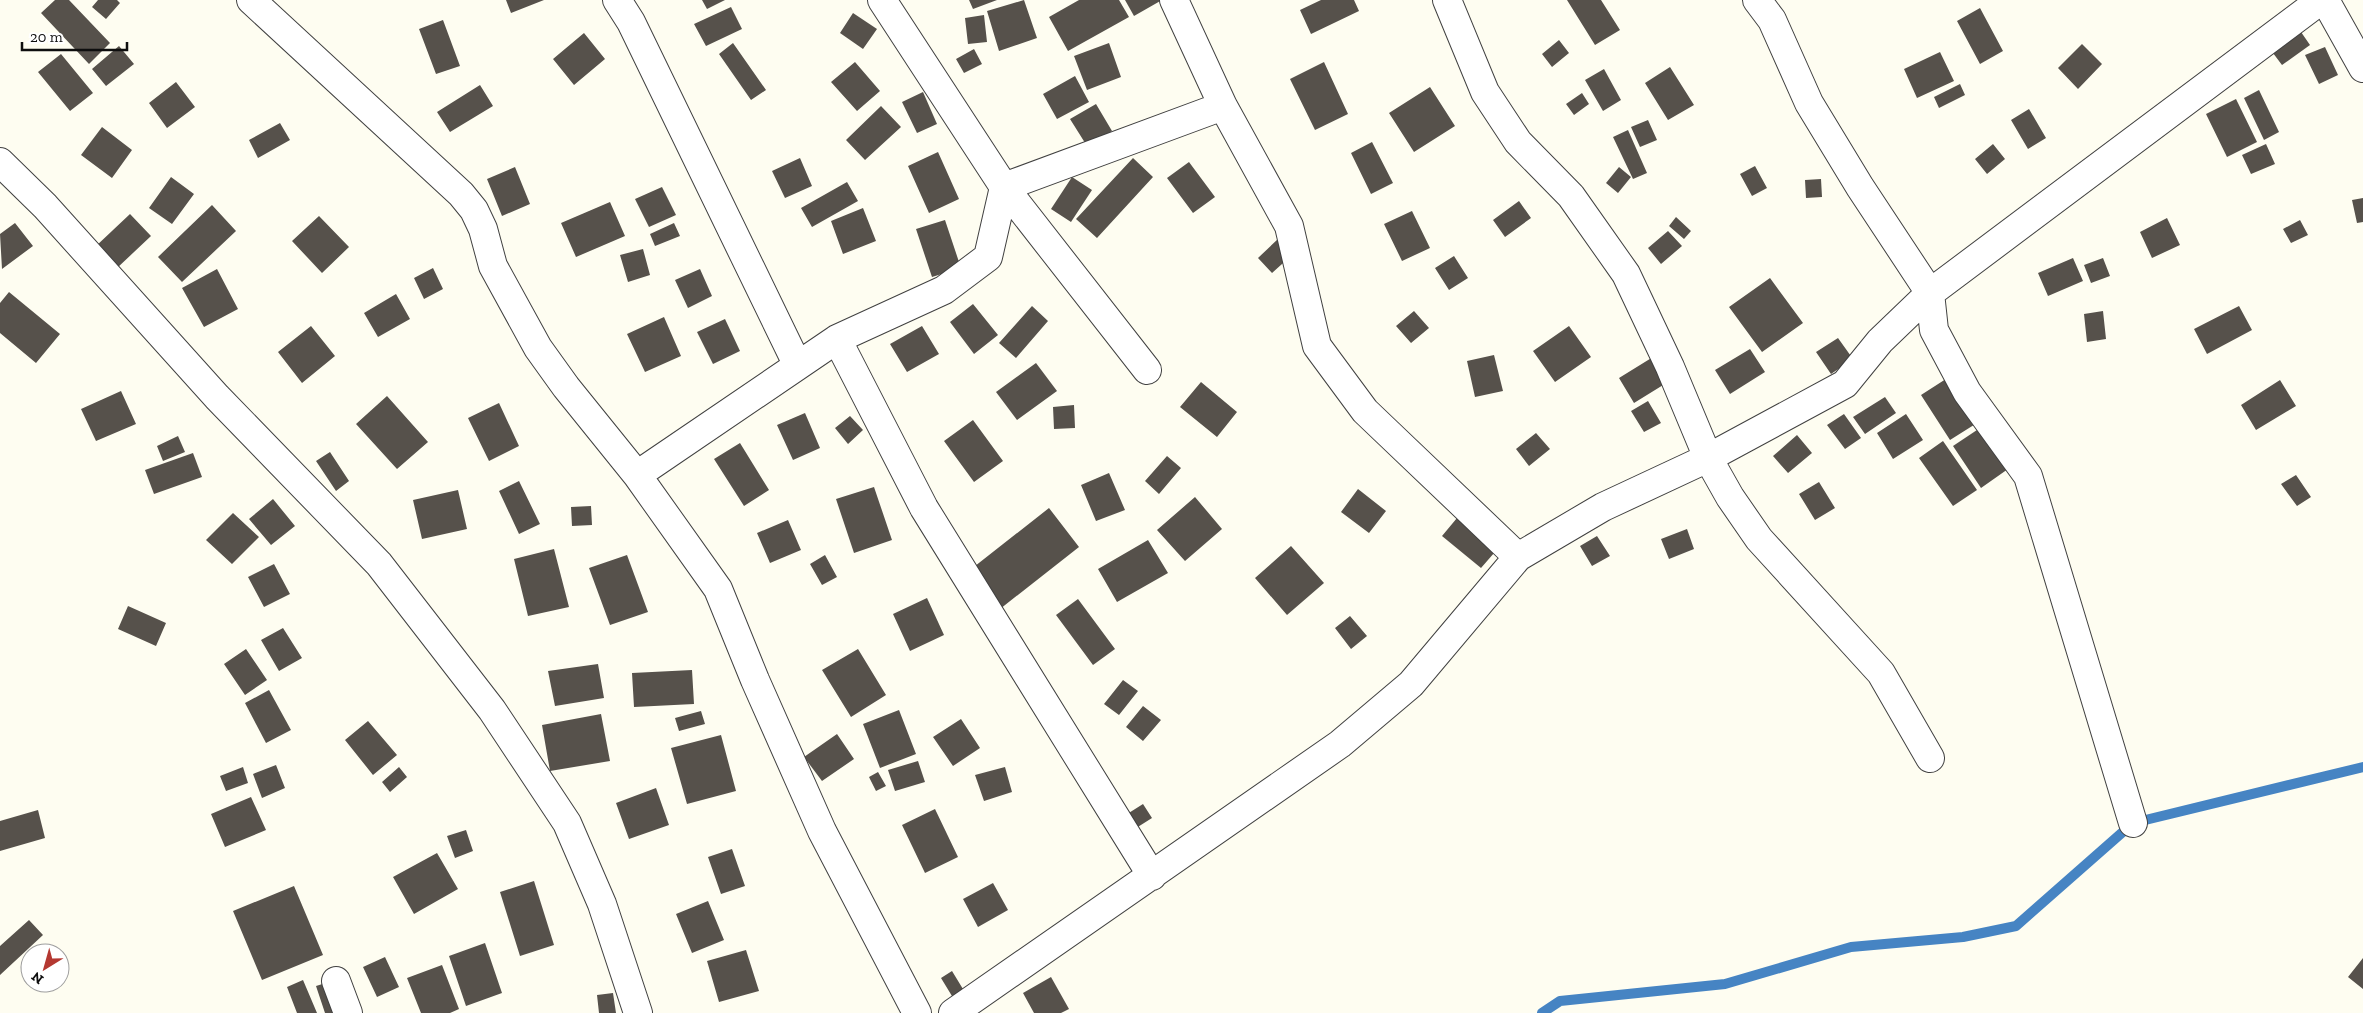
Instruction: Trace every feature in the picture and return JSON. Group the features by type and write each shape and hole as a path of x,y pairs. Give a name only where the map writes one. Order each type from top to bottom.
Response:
{"street":[{"path":"250,0 461,194 474,210 483,229 493,266 538,348 566,387 637,475 718,589 755,680 822,831 916,1013"},
{"path":"617,0 631,22 702,165 797,364"},
{"path":"882,0 1004,187 1146,370"},
{"path":"1174,0 1223,106 1289,226 1317,346 1365,411 1518,557"},
{"path":"1447,0 1485,92 1518,142 1571,196 1626,274 1670,367 1708,458 1730,498 1759,539 1881,673 1930,758"},
{"path":"1757,0 1772,20 1809,103 1860,187 1930,293 1934,330 1967,392 2028,476 2133,823"},
{"path":"953,1013 1340,744 1411,684 1518,557 1603,507 1708,458 1845,384 1880,341 1930,293 2321,0"},
{"path":"2325,0 2363,68"},
{"path":"1004,187 1223,106"},
{"path":"0,162 45,206 218,397 379,564 492,710 567,823 602,904 638,1013"},
{"path":"637,475 797,364 837,339 944,290 988,257 1004,187"},
{"path":"837,339 924,508 1152,876"},
{"path":"336,981 348,1013"}],"building":[{"path":"55,0 69,0 110,43 89,64 41,13"},
{"path":"98,0 117,0 120,3 106,19 92,7"},
{"path":"506,0 544,0 511,13"},
{"path":"702,0 725,0 707,9"},
{"path":"969,0 997,0 973,9"},
{"path":"1024,0 1037,38 999,51 987,11"},
{"path":"1079,0 1119,0 1129,17 1068,51 1049,17"},
{"path":"1125,0 1162,0 1134,16"},
{"path":"1321,0 1354,0 1359,11 1311,34 1300,10"},
{"path":"1567,0 1601,0 1620,30 1595,45"},
{"path":"731,7 742,29 706,46 694,24"},
{"path":"1980,8 2003,51 1980,64 1957,21"},
{"path":"853,13 877,29 863,49 840,33"},
{"path":"984,15 987,42 968,44 965,18"},
{"path":"443,20 460,66 436,74 419,29"},
{"path":"2301,32 2310,45 2282,65 2273,53"},
{"path":"584,33 605,59 574,85 553,59"},
{"path":"1559,40 1569,53 1552,67 1542,54"},
{"path":"733,43 766,90 751,100 719,54"},
{"path":"1109,43 1121,77 1087,90 1074,56"},
{"path":"2082,44 2102,64 2078,89 2058,68"},
{"path":"119,46 134,64 106,86 92,69"},
{"path":"2325,47 2338,75 2319,84 2305,55"},
{"path":"974,49 982,64 964,73 956,59"},
{"path":"1940,52 1954,81 1917,98 1904,69"},
{"path":"61,54 93,93 70,111 38,72"},
{"path":"855,62 880,91 857,111 831,82"},
{"path":"1324,62 1348,114 1315,130 1290,79"},
{"path":"1670,67 1694,105 1668,120 1645,83"},
{"path":"1604,69 1621,100 1603,111 1585,80"},
{"path":"1075,76 1089,102 1057,119 1043,94"},
{"path":"176,82 195,107 167,128 149,103"},
{"path":"1960,84 1965,95 1939,108 1934,97"},
{"path":"480,85 493,106 450,132 437,112"},
{"path":"1430,87 1455,126 1414,152 1389,113"},
{"path":"2259,90 2279,132 2264,140 2244,98"},
{"path":"923,92 937,124 917,133 902,102"},
{"path":"1582,93 1589,104 1574,115 1566,104"},
{"path":"2236,99 2257,142 2227,157 2206,114"},
{"path":"1096,104 1112,131 1087,146 1070,119"},
{"path":"881,106 901,127 865,160 846,140"},
{"path":"2029,109 2046,138 2028,149 2011,120"},
{"path":"1648,120 1657,140 1640,147 1631,127"},
{"path":"280,123 290,140 258,158 249,140"},
{"path":"102,127 132,150 112,178 81,155"},
{"path":"1628,130 1647,173 1633,179 1613,137"},
{"path":"1372,142 1393,183 1371,194 1351,153"},
{"path":"1993,144 2005,159 1987,174 1975,159"},
{"path":"2266,144 2275,164 2251,174 2242,155"},
{"path":"938,152 959,199 929,213 908,166"},
{"path":"800,158 812,186 785,198 772,171"},
{"path":"1133,158 1153,177 1097,238 1076,219"},
{"path":"1189,162 1215,197 1193,213 1167,178"},
{"path":"1755,166 1767,188 1752,196 1740,174"},
{"path":"515,167 530,204 502,216 487,179"},
{"path":"1619,167 1631,177 1618,193 1606,183"},
{"path":"171,177 194,194 172,224 149,208"},
{"path":"1072,177 1092,190 1071,222 1051,209"},
{"path":"1821,179 1822,197 1806,198 1805,180"},
{"path":"847,182 858,201 812,227 801,208"},
{"path":"662,187 676,215 649,227 635,199"},
{"path":"2363,198 2363,222 2357,223 2352,200"},
{"path":"1519,201 1531,218 1505,237 1493,220"},
{"path":"610,202 625,236 576,257 561,223"},
{"path":"212,205 236,231 182,282 158,257"},
{"path":"863,208 876,241 843,254 831,221"},
{"path":"1412,211 1430,248 1402,261 1384,224"},
{"path":"130,214 151,236 116,269 95,247"},
{"path":"319,216 349,247 322,273 292,241"},
{"path":"1676,217 1691,231 1684,239 1669,226"},
{"path":"2167,218 2180,245 2152,258 2140,232"},
{"path":"945,220 961,268 932,277 916,229"},
{"path":"2300,220 2308,235 2291,243 2283,229"},
{"path":"15,223 33,246 2,269 0,234"},
{"path":"674,223 680,236 655,246 650,234"},
{"path":"1668,231 1682,246 1661,264 1648,248"},
{"path":"1279,238 1292,255 1272,273 1258,258"},
{"path":"643,249 650,275 628,282 620,255"},
{"path":"1454,256 1468,278 1449,290 1435,268"},
{"path":"2073,258 2083,281 2048,296 2038,273"},
{"path":"2103,258 2110,276 2091,283 2084,265"},
{"path":"433,268 443,289 424,299 414,278"},
{"path":"217,269 238,309 204,327 182,288"},
{"path":"700,269 712,296 688,308 675,280"},
{"path":"1770,278 1803,323 1762,352 1729,307"},
{"path":"9,292 60,334 36,363 0,333 0,303"},
{"path":"396,294 410,319 378,337 364,313"},
{"path":"973,304 998,335 974,354 950,322"},
{"path":"1032,306 1048,321 1016,358 999,343"},
{"path":"2239,306 2252,330 2207,354 2194,329"},
{"path":"1414,311 1429,328 1411,343 1396,326"},
{"path":"2103,311 2106,339 2087,342 2084,314"},
{"path":"664,317 681,356 645,372 627,334"},
{"path":"725,319 740,351 713,364 697,332"},
{"path":"311,326 335,356 302,383 278,352"},
{"path":"922,326 939,354 907,372 890,344"},
{"path":"1569,326 1591,357 1555,382 1533,351"},
{"path":"1838,338 1853,359 1831,374 1816,352"},
{"path":"1750,349 1765,372 1730,394 1715,370"},
{"path":"1494,355 1503,391 1475,397 1467,361"},
{"path":"1653,357 1668,382 1634,403 1619,378"},
{"path":"1036,363 1057,391 1017,420 996,392"},
{"path":"1949,377 1977,423 1950,440 1921,395"},
{"path":"2280,380 2296,406 2256,430 2241,405"},
{"path":"1201,382 1237,412 1217,437 1180,407"},
{"path":"121,391 136,424 96,441 81,409"},
{"path":"387,396 428,442 397,469 356,424"},
{"path":"1885,397 1896,413 1865,434 1853,417"},
{"path":"1648,401 1661,423 1644,432 1631,411"},
{"path":"499,403 519,446 489,461 468,418"},
{"path":"1074,405 1075,428 1054,429 1053,407"},
{"path":"805,413 820,448 793,460 777,425"},
{"path":"1844,414 1861,438 1845,449 1827,425"},
{"path":"1906,414 1923,440 1893,459 1877,433"},
{"path":"850,416 863,430 848,444 835,428"},
{"path":"973,420 1003,461 974,482 944,441"},
{"path":"1980,428 2008,469 1981,488 1953,446"},
{"path":"1536,433 1550,449 1529,466 1516,449"},
{"path":"1797,435 1812,453 1788,473 1773,456"},
{"path":"178,436 185,452 163,461 157,446"},
{"path":"1943,441 1977,490 1953,506 1919,458"},
{"path":"740,443 769,490 744,506 714,459"},
{"path":"330,452 349,481 336,491 316,461"},
{"path":"193,453 202,477 154,494 145,470"},
{"path":"1167,456 1181,468 1159,494 1145,481"},
{"path":"1109,473 1125,510 1096,521 1081,485"},
{"path":"2296,475 2311,497 2297,506 2281,484"},
{"path":"519,481 540,524 519,534 499,491"},
{"path":"1819,482 1835,508 1815,520 1799,494"},
{"path":"874,487 892,540 854,553 836,499"},
{"path":"1358,489 1386,511 1369,533 1341,512"},
{"path":"458,490 467,529 422,539 413,500"},
{"path":"1195,497 1222,529 1185,561 1157,530"},
{"path":"273,499 295,526 271,545 249,519"},
{"path":"591,506 592,525 572,526 571,507"},
{"path":"1049,508 1079,547 1000,609 970,570"},
{"path":"1462,512 1501,545 1481,568 1442,536"},
{"path":"233,513 259,537 232,564 206,540"},
{"path":"788,520 801,550 770,563 757,533"},
{"path":"1687,529 1694,549 1669,559 1661,539"},
{"path":"1597,536 1610,556 1592,566 1580,546"},
{"path":"1148,540 1168,573 1117,602 1098,569"},
{"path":"1291,546 1324,583 1287,615 1255,578"},
{"path":"554,549 569,607 528,616 514,559"},
{"path":"627,555 648,612 610,625 589,568"},
{"path":"825,555 837,577 822,585 810,564"},
{"path":"274,564 290,594 264,607 248,577"},
{"path":"927,598 944,635 910,651 893,614"},
{"path":"1078,599 1115,649 1093,665 1056,615"},
{"path":"128,606 166,623 156,646 118,629"},
{"path":"1350,616 1367,636 1351,649 1335,628"},
{"path":"283,628 302,658 279,671 261,640"},
{"path":"246,649 267,680 245,695 224,664"},
{"path":"858,649 886,695 851,717 822,670"},
{"path":"598,664 604,698 555,706 548,671"},
{"path":"692,670 694,704 634,707 632,673"},
{"path":"1123,680 1138,691 1119,715 1104,704"},
{"path":"269,690 291,730 266,743 245,703"},
{"path":"1143,706 1161,720 1143,741 1126,727"},
{"path":"899,710 916,754 880,768 863,724"},
{"path":"701,711 705,724 679,731 675,718"},
{"path":"601,714 610,761 550,771 542,725"},
{"path":"961,719 980,748 953,766 933,737"},
{"path":"368,721 397,755 373,775 345,740"},
{"path":"837,734 854,759 822,781 804,757"},
{"path":"721,735 736,791 687,804 671,748"},
{"path":"918,761 925,782 895,791 888,770"},
{"path":"276,765 285,788 262,798 253,774"},
{"path":"243,767 248,783 226,791 220,776"},
{"path":"399,767 407,777 390,792 382,782"},
{"path":"1005,767 1012,792 984,801 975,775"},
{"path":"878,772 886,786 876,791 869,777"},
{"path":"656,788 669,825 629,839 616,803"},
{"path":"251,797 266,830 225,847 211,814"},
{"path":"1143,804 1152,818 1133,830 1124,816"},
{"path":"935,809 958,857 925,873 902,825"},
{"path":"38,810 45,838 0,851 0,821"},
{"path":"466,830 473,851 455,858 447,836"},
{"path":"732,849 745,886 721,894 708,857"},
{"path":"437,853 458,889 414,914 393,877"},
{"path":"534,881 554,945 520,956 500,892"},
{"path":"993,883 1008,910 978,927 963,899"},
{"path":"294,886 323,955 262,980 233,911"},
{"path":"708,901 724,940 692,953 676,914"},
{"path":"29,920 43,935 34,943 20,943 20,956 0,975 0,946"},
{"path":"485,943 502,993 466,1006 449,956"},
{"path":"746,950 759,991 719,1002 707,961"},
{"path":"385,957 399,987 377,997 363,967"},
{"path":"2363,958 2363,989 2348,977"},
{"path":"442,965 459,1009 450,1013 421,1013 407,978"},
{"path":"952,971 966,994 955,1001 941,978"},
{"path":"1051,977 1069,1009 1061,1013 1034,1013 1023,993"},
{"path":"303,980 317,1013 297,1013 287,987"},
{"path":"329,982 340,1013 325,1013 316,986"},
{"path":"613,993 616,1013 599,1013 597,995"}],"waterway":[{"path":"1542,1013 1560,1001 1725,984 1851,947 1963,937 2016,926 2133,823 2363,767"}]}
